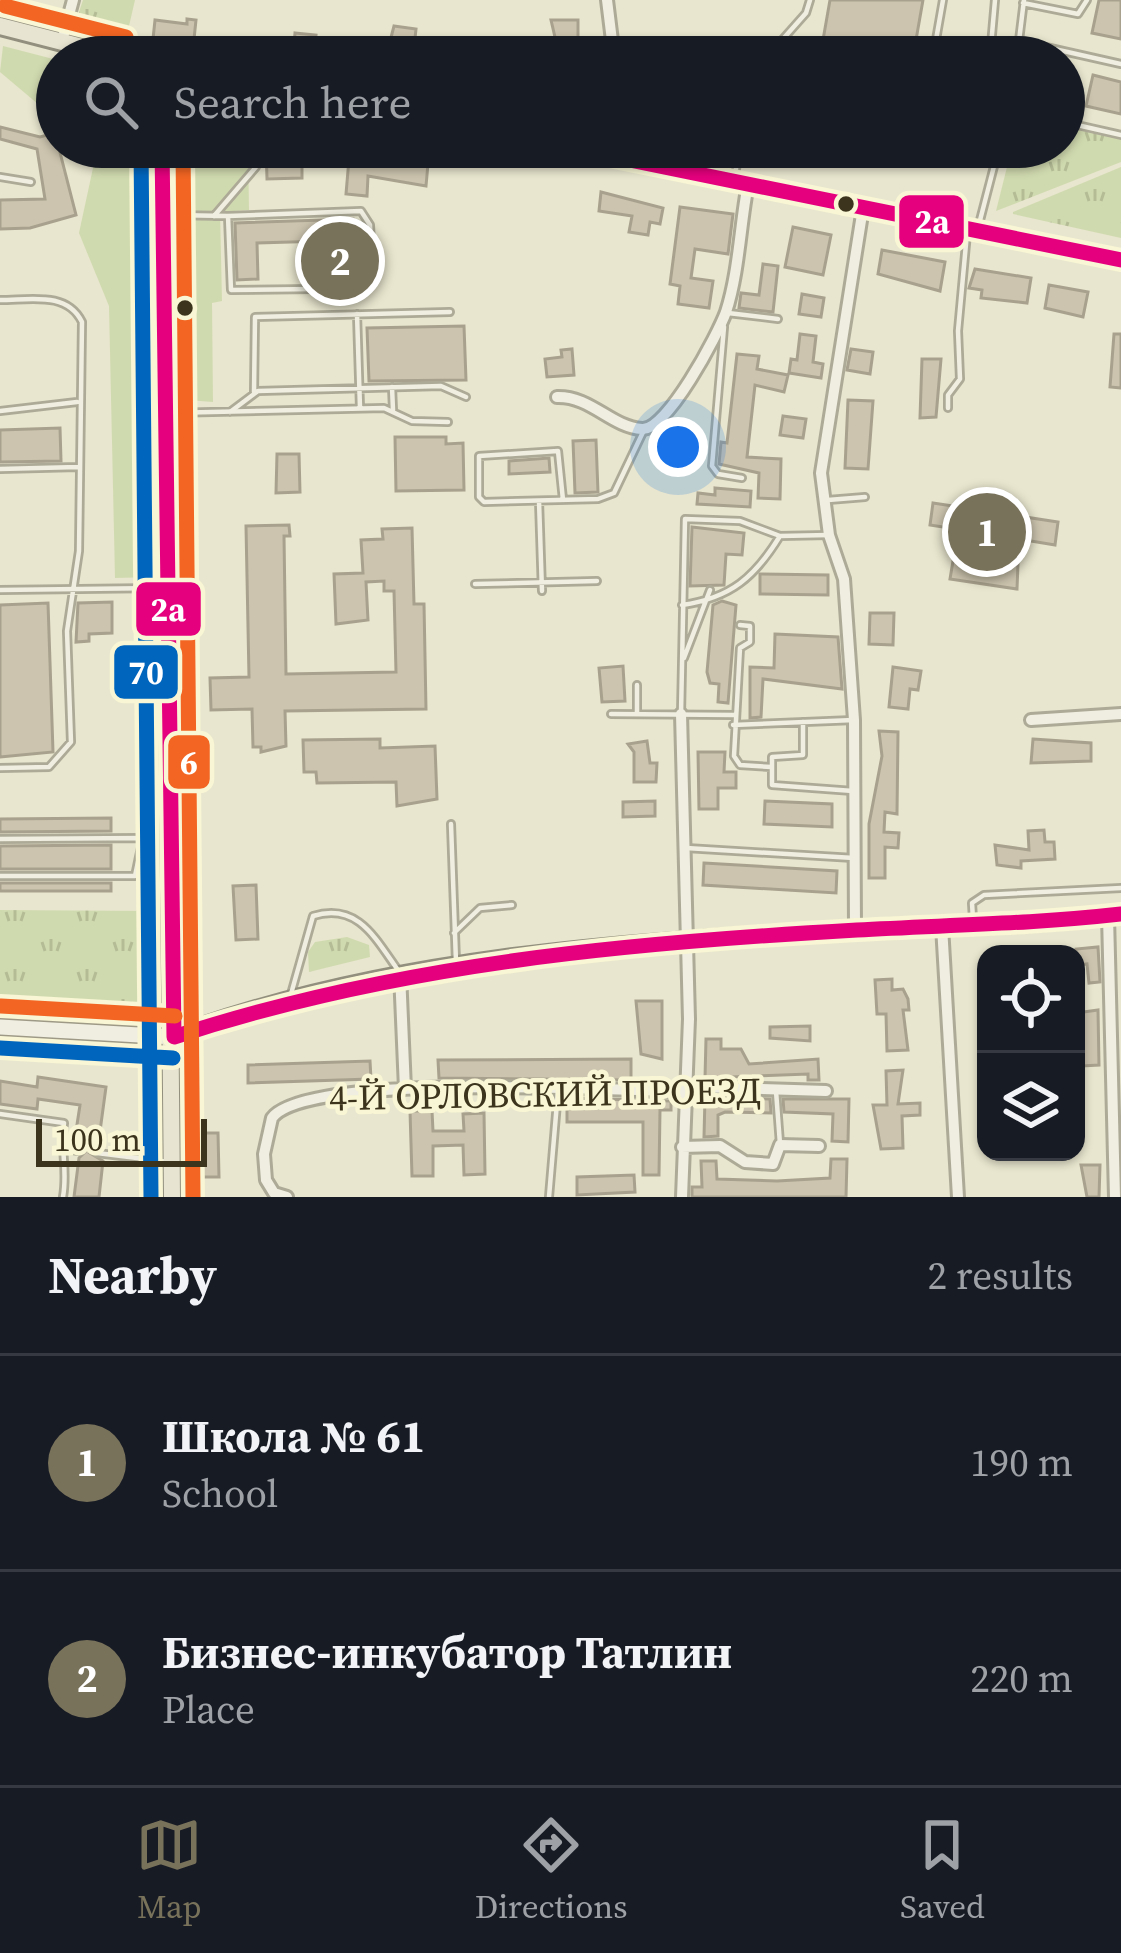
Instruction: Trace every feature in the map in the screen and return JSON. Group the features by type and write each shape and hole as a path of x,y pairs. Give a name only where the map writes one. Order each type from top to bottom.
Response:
{"main road":[{"path":"0,26 41,36"},
{"path":"162,168 172,1197"},
{"path":"679,168 1121,260"},
{"path":"0,1027 141,1039 174,1037 400,973 584,948 1114,915"}],"street":[{"path":"63,36 73,0"},
{"path":"607,0 611,36"},
{"path":"557,397 582,399 644,430 675,404 725,313 741,183"},
{"path":"855,930 854,720 844,579 822,501 824,444 863,208"},
{"path":"681,714 688,1077 682,1091 682,1197"},
{"path":"1031,720 1121,714"},
{"path":"1114,915 1115,1197"},
{"path":"942,926 958,1197"},
{"path":"400,973 405,1089"},
{"name":"4-Й ОРЛОВСКИЙ ПРОЕЗД","path":"284,1197 266,1180 272,1118 288,1103 319,1094 405,1089 682,1091 697,1087 826,1091"},
{"path":"682,1147 720,1146 745,1162 773,1164 779,1145 819,1146"}],"lane":[{"path":"785,36 806,13 810,0"},
{"path":"937,36 943,0"},
{"path":"992,36 995,0"},
{"path":"1019,36 1023,2 1073,14 1083,11 1087,0"},
{"path":"1085,56 1121,64"},
{"path":"1085,127 1121,135"},
{"path":"214,216 255,168"},
{"path":"741,168 741,183"},
{"path":"948,408 948,395 960,379 958,331 973,229 993,168"},
{"path":"0,177 31,182"},
{"path":"162,214 361,211 370,225 372,263"},
{"path":"228,216 231,290 315,289"},
{"path":"0,300 58,300 74,308 82,322 77,402 80,551 70,589 69,747 49,766 0,768"},
{"path":"254,392 255,317 450,312"},
{"path":"742,478 718,474 712,466 725,313 778,319"},
{"path":"357,314 361,409"},
{"path":"230,412 254,392 445,386 466,397"},
{"path":"392,387 393,410"},
{"path":"0,411 77,402"},
{"path":"162,413 393,410 412,422 448,422"},
{"path":"563,500 558,451 479,456 482,501 563,500 612,496 644,430"},
{"path":"0,470 78,467"},
{"path":"822,501 865,497"},
{"path":"539,500 542,587"},
{"path":"681,714 688,517 740,521 780,536 829,535"},
{"path":"682,605 707,602 744,583 780,536"},
{"path":"475,584 542,587 597,581"},
{"path":"0,590 165,589"},
{"path":"681,665 710,590"},
{"path":"740,625 750,626 750,642 740,648 734,715 736,761 771,767"},
{"path":"637,686 638,714"},
{"path":"610,714 734,715"},
{"path":"734,725 854,720"},
{"path":"803,722 802,756 774,757 775,787 854,791"},
{"path":"451,824 456,965"},
{"path":"0,839 143,838 135,876 0,876"},
{"path":"143,846 171,843"},
{"path":"682,848 854,858"},
{"path":"974,924 972,903 987,894 1121,887"},
{"path":"454,933 480,908 512,905"},
{"path":"289,1001 313,916 331,911 362,920 400,973"},
{"path":"548,1197 558,1090"},
{"path":"776,1091 779,1145"},
{"path":"0,1114 64,1123 60,1149 68,1163 63,1197"},
{"path":"60,1149 80,1151"},
{"path":"97,1153 171,1163"}],"green space":[{"path":"83,0 135,0 127,36 75,24"},
{"path":"3,46 36,55 36,102 0,72"},
{"path":"1085,128 1121,136 1121,162 996,211 1007,168 1085,168"},
{"path":"1121,167 1121,238 1013,214 1013,212"},
{"path":"93,168 148,168 155,577 115,578 109,306 79,233"},
{"path":"190,168 248,168 249,210 220,212 222,301 212,303 213,402 187,400"},
{"path":"0,910 152,911 151,1015 136,1025 0,1012"},
{"path":"347,937 369,945 370,957 309,972 308,952 315,942"}],"building":[{"path":"830,0 923,0 917,36 824,36"},
{"path":"1099,0 1121,0 1121,39 1092,33"},
{"path":"187,19 196,20 194,36 153,36 155,20 187,24"},
{"path":"551,20 578,20 578,36 555,36"},
{"path":"394,26 416,29 415,36 391,36"},
{"path":"1093,75 1121,82 1121,114 1086,106"},
{"path":"0,127 36,136 36,149 0,139"},
{"path":"40,168 64,168 76,215 30,228 0,229 0,200 45,199"},
{"path":"267,168 302,168 302,178 267,179"},
{"path":"348,168 428,168 426,186 368,176 367,196 346,194"},
{"path":"601,192 663,208 660,224 650,222 648,235 629,232 632,216 599,211"},
{"path":"680,207 733,214 728,254 695,249 691,278 713,281 709,308 678,304 680,286 670,284"},
{"path":"353,219 356,287 326,288 325,241 257,243 258,279 237,280 235,223"},
{"path":"793,227 831,235 823,275 785,267"},
{"path":"882,250 945,262 940,291 878,274"},
{"path":"763,264 778,266 773,312 739,308 741,293 759,295"},
{"path":"975,269 1031,278 1027,303 981,298 982,290 969,288"},
{"path":"1049,285 1088,292 1083,317 1045,308"},
{"path":"802,294 824,298 821,317 799,314"},
{"path":"464,326 466,380 369,381 367,328"},
{"path":"800,334 816,336 813,362 823,364 821,378 789,373 791,359 797,360"},
{"path":"1114,334 1121,334 1121,388 1110,387"},
{"path":"572,349 574,375 547,377 545,359 562,357 561,350"},
{"path":"851,349 873,352 870,374 847,370"},
{"path":"737,354 759,356 757,369 788,375 784,392 755,385 747,457 781,459 780,499 758,498 759,473 719,464 721,442 727,443"},
{"path":"922,359 941,359 936,417 920,418"},
{"path":"848,400 873,401 868,469 845,468"},
{"path":"783,416 806,419 803,438 780,435"},
{"path":"60,428 61,461 0,462 0,430"},
{"path":"395,437 446,437 446,444 463,443 464,490 396,491"},
{"path":"596,440 598,492 575,493 573,441"},
{"path":"277,454 299,454 300,492 276,493"},
{"path":"549,458 550,472 509,474 509,461"},
{"path":"715,488 751,491 750,507 697,504 698,493 715,495"},
{"path":"933,503 1058,522 1055,545 1019,539 1017,589 950,579 953,561 997,568 1001,536 930,525"},
{"path":"289,525 290,536 284,536 286,674 396,672 394,591 384,591 384,581 366,582 368,620 336,624 334,574 363,573 361,540 383,539 382,529 412,528 414,604 424,604 426,709 285,711 286,746 261,752 261,747 253,747 252,709 211,710 210,678 249,677 246,526"},
{"path":"692,527 744,533 742,555 726,554 724,585 690,586"},
{"path":"760,574 828,575 828,595 760,594"},
{"path":"722,601 736,605 728,703 718,702 719,684 710,683 707,672 713,605"},
{"path":"112,602 112,633 89,634 89,641 76,642 78,603"},
{"path":"48,603 53,752 0,757 0,605"},
{"path":"870,613 894,613 893,645 869,644"},
{"path":"775,634 838,637 842,689 763,679 761,717 750,718 750,667 774,668"},
{"path":"623,666 625,701 602,702 599,668"},
{"path":"893,667 921,671 918,690 910,689 908,709 889,707"},
{"path":"879,731 898,732 897,814 885,812 884,832 899,833 898,848 885,847 885,878 869,878 869,824 882,756"},
{"path":"380,739 380,748 435,746 437,799 397,806 396,782 317,783 316,772 304,772 303,740"},
{"path":"1033,739 1091,743 1091,761 1031,763"},
{"path":"647,741 650,763 657,763 656,782 634,782 634,752 628,744"},
{"path":"698,752 725,752 724,772 736,772 736,788 718,788 718,809 699,809"},
{"path":"655,801 655,816 623,817 623,802"},
{"path":"765,801 832,804 832,827 764,824"},
{"path":"111,818 111,831 0,832 0,819"},
{"path":"1044,830 1045,842 1054,842 1055,859 1021,861 1021,868 997,865 995,845 1029,850 1028,831"},
{"path":"111,845 111,869 0,869 0,846"},
{"path":"704,863 837,871 836,893 703,885"},
{"path":"0,883 111,883 111,891 0,891"},
{"path":"256,885 258,939 236,940 233,886"},
{"path":"1098,947 1100,982 1089,983 1085,948"},
{"path":"892,979 892,990 903,989 908,999 909,1010 903,1010 908,1050 887,1051 886,1014 877,1014 875,980"},
{"path":"636,1001 662,1001 662,1059 641,1054"},
{"path":"1098,1010 1099,1065 1085,1066 1085,1012"},
{"path":"810,1026 810,1041 770,1038 770,1027"},
{"path":"706,1039 721,1039 721,1049 741,1049 749,1064 818,1059 819,1080 808,1080 808,1074 705,1078"},
{"path":"631,1059 631,1080 439,1078 438,1060"},
{"path":"370,1061 371,1079 248,1083 248,1065"},
{"path":"903,1070 898,1104 920,1103 920,1115 902,1116 903,1148 881,1149 873,1105 887,1105 886,1071"},
{"path":"38,1077 106,1087 98,1146 90,1153 103,1161 99,1197 74,1197 79,1158 87,1150 74,1144 80,1105 38,1099 37,1109 0,1104 0,1081 37,1087"},
{"path":"705,1097 770,1099 771,1113 725,1112 718,1115 718,1136 704,1137"},
{"path":"567,1098 671,1101 671,1110 660,1110 659,1175 643,1175 643,1122 567,1122"},
{"path":"783,1099 849,1099 848,1142 832,1141 833,1114 784,1112"},
{"path":"410,1111 432,1111 433,1131 464,1131 463,1114 484,1113 485,1174 464,1175 463,1145 433,1146 433,1176 412,1176"},
{"path":"201,1133 218,1133 219,1177 201,1177"},
{"path":"831,1159 847,1159 846,1197 692,1197 692,1187 702,1187 701,1161 716,1161 717,1179 777,1181 830,1178"},
{"path":"1081,1165 1100,1165 1099,1197 1087,1197"},
{"path":"634,1175 635,1192 577,1195 577,1177"}],"transit line":[{"name":"6","path":"5,6 122,36"},
{"name":"70","path":"141,168 151,1197"},
{"name":"2а","path":"162,168 174,1037 342,991 512,961 683,942 1121,914"},
{"name":"6","path":"183,168 193,1197"},
{"name":"2а","path":"669,168 1121,260"},
{"name":"6","path":"1,1006 175,1016"},
{"name":"70","path":"0,1048 173,1058"}],"place":[{"name":"Бизнес-инкубатор Татлин","path":"340,261"},
{"name":"Школа № 61","path":"987,532"}]}
